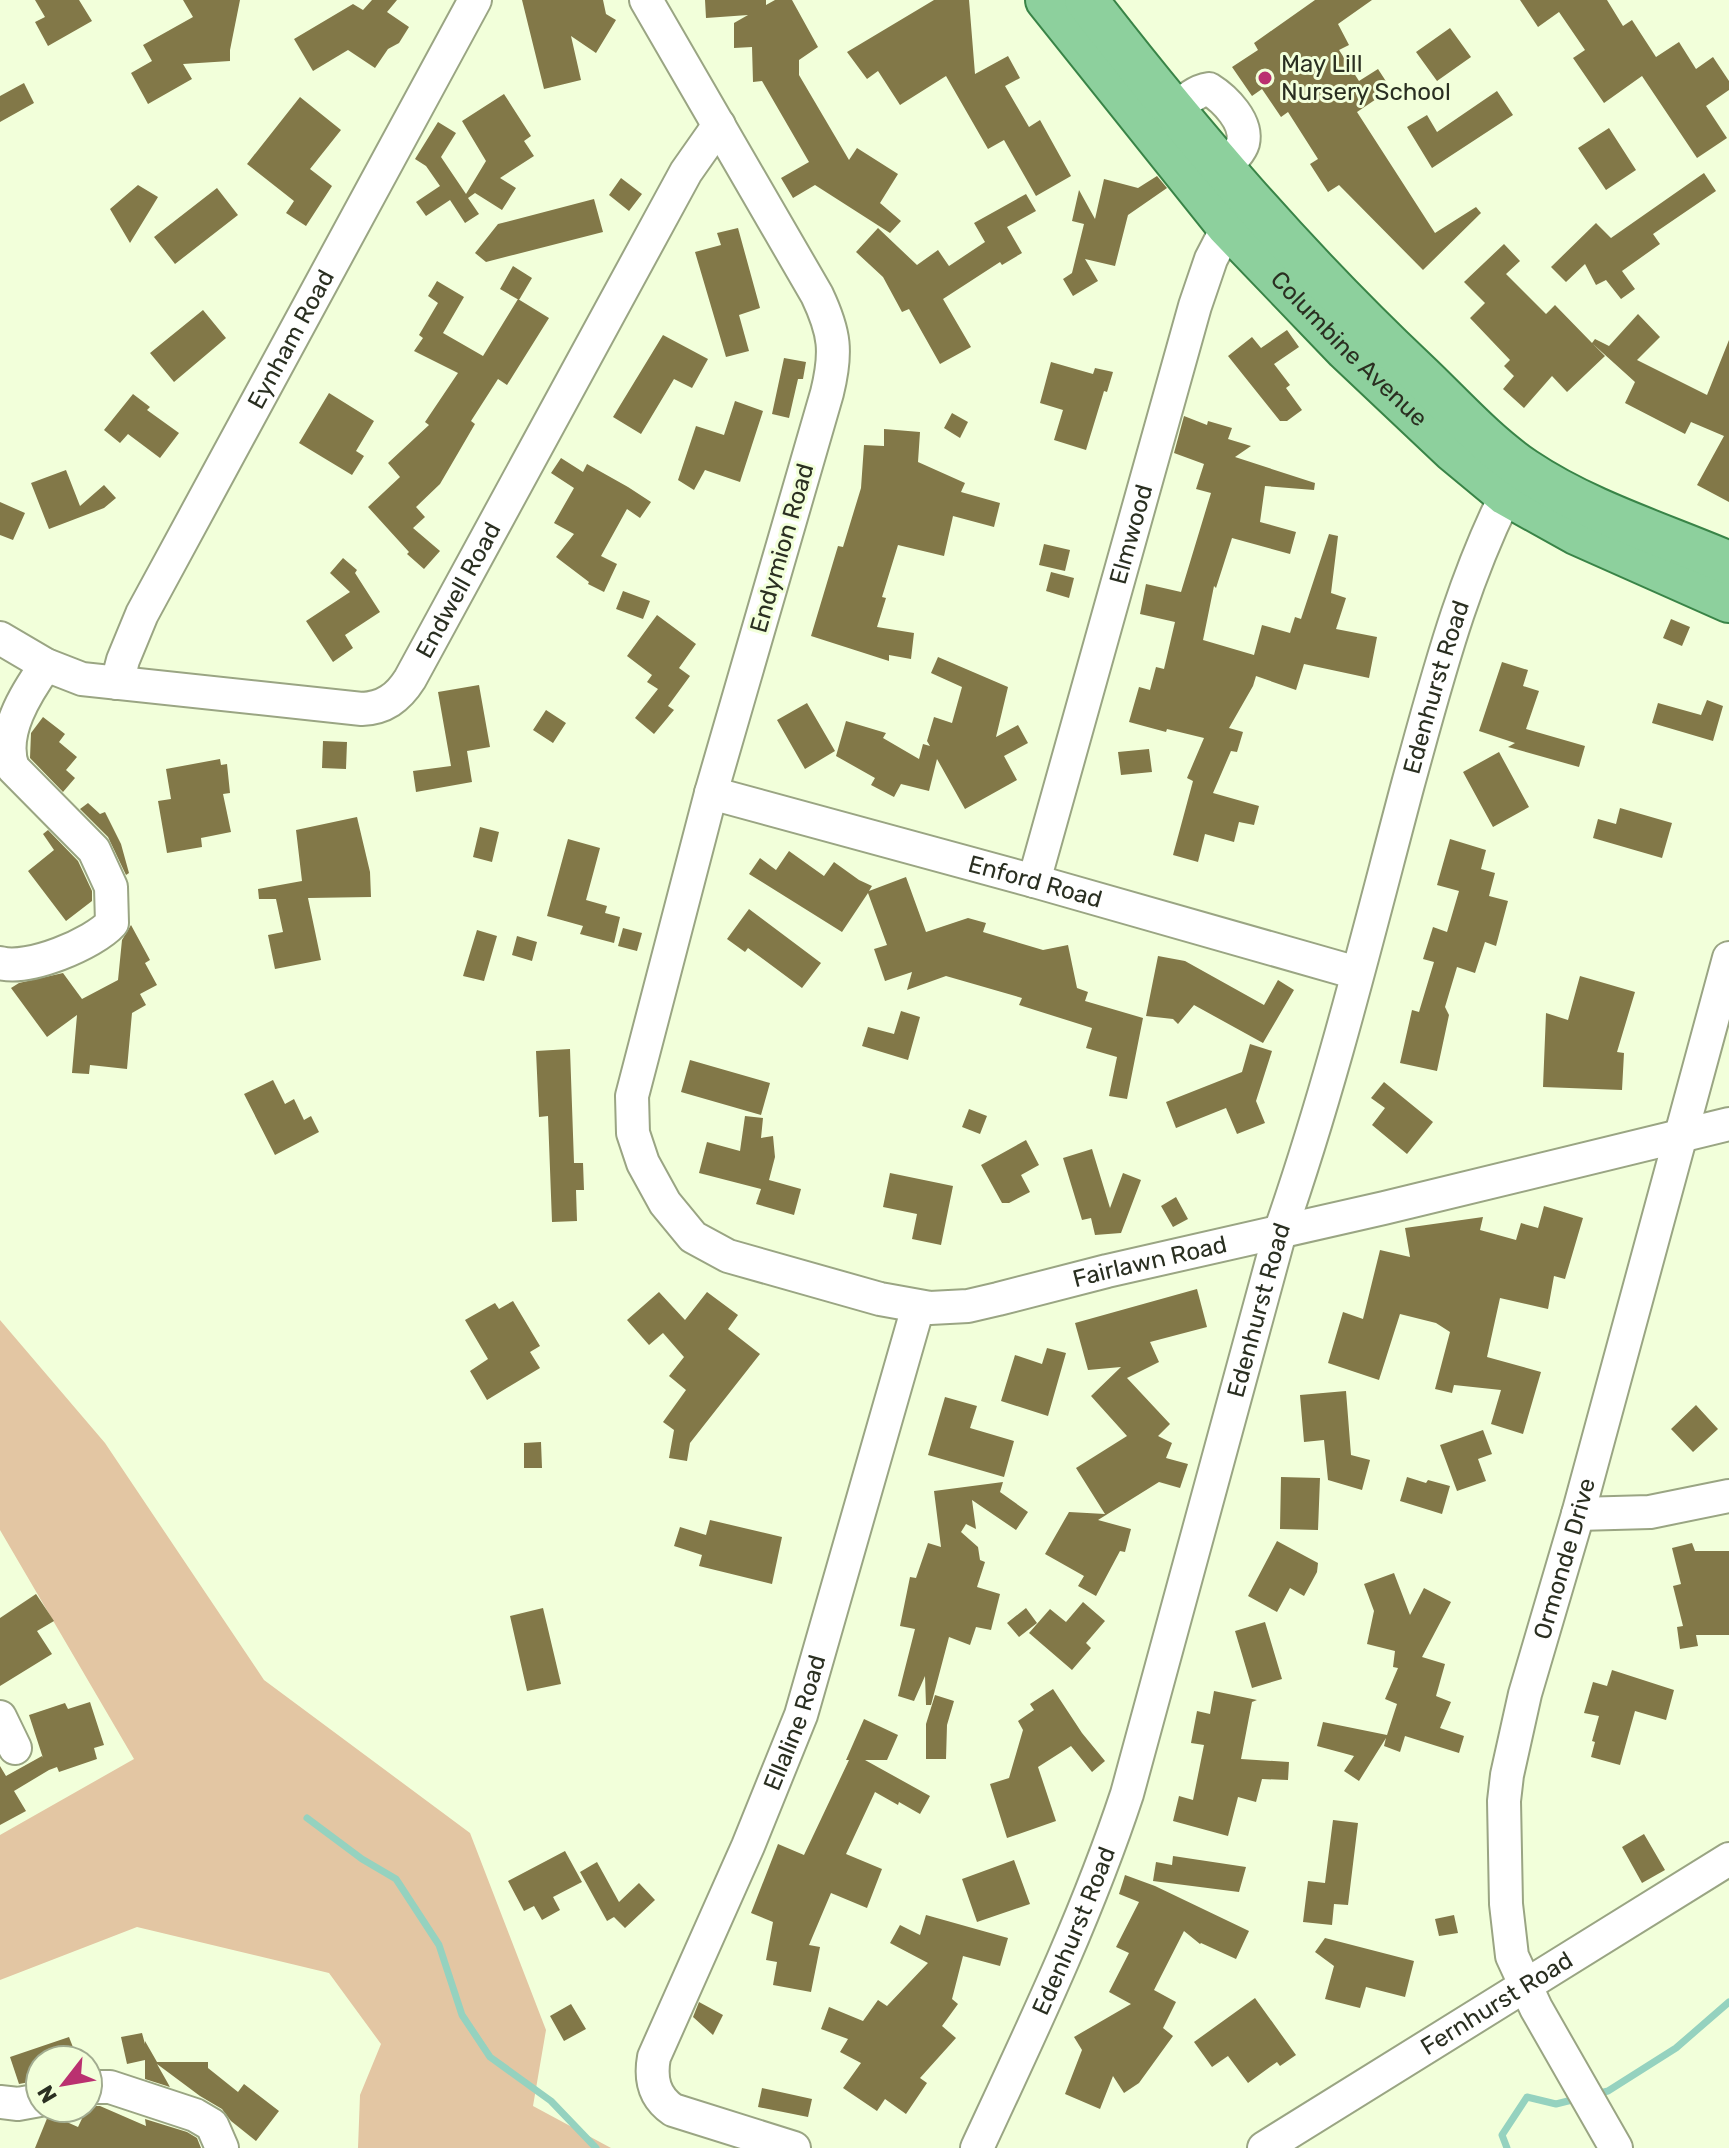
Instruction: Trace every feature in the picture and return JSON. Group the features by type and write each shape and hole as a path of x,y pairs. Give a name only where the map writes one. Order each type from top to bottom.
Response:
{"main road":[{"name":"Columbine Avenue","path":"1047,0 1232,197 1496,447 1513,481 1576,533 1729,601"},
{"name":"Columbine Avenue","path":"1086,0 1174,111 1232,197"},
{"name":"Columbine Avenue","path":"1513,481 1577,499 1729,563"}],"street":[{"name":"Eynham Road","path":"117,683 142,614 475,0"},
{"name":"Endymion Road","path":"633,1133 632,1096 636,1076 711,793 827,393 835,353 833,332 817,295 646,0"},
{"name":"Endwell Road","path":"0,638 46,665 82,679 362,709 374,708 393,699 410,679 686,172 719,125"},
{"name":"Elmwood","path":"1034,881 1195,306 1232,197"},
{"name":"Edenhurst Road","path":"977,2148 1055,1977 1113,1837 1138,1758 1280,1232 1303,1163 1437,680 1476,562 1513,481"},
{"path":"0,963 11,966 24,964 92,940 112,923 111,887 94,850 8,761 2,745 3,725 46,665"},
{"name":"Enford Road","path":"711,793 1357,973"},
{"name":"Ormonde Drive","path":"1611,2139 1525,1987 1512,1956 1507,1927 1504,1801 1525,1694 1578,1514 1729,958"},
{"name":"Fairlawn Road","path":"633,1133 643,1163 665,1203 693,1237 709,1247 728,1256 918,1307 968,1306 1729,1124"},
{"name":"Ellaline Road","path":"794,2148 673,2110 659,2097 652,2077 654,2057 753,1834 801,1715 918,1307"},
{"path":"1578,1514 1650,1512 1729,1496"},
{"path":"0,1717 15,1748"},
{"name":"Fernhurst Road","path":"1264,2148 1729,1859"},
{"path":"104,2087 195,2115 212,2125 222,2148"},
{"path":"0,2102 24,2103"}],"shaded area":[{"path":"0,1320 105,1443 264,1680 470,1833 546,2030 533,2106 611,2148 358,2148 360,2095 381,2044 329,1973 137,1927 0,1980 0,1835 134,1759 0,1530"}],"building":[{"path":"35,0 79,0 92,21 48,46 35,22 45,17"},
{"path":"183,0 240,0 230,61 183,64 192,79 148,104 131,73 152,61 143,45 193,17"},
{"path":"372,0 397,0 387,12 409,27 399,43 388,49 375,68 348,50 313,71 294,39 353,4 363,10"},
{"path":"522,0 603,0 606,14 616,20 596,53 571,36 581,80 544,89"},
{"path":"705,0 766,0 766,5 775,0 792,0 818,47 799,60 799,75 849,160 857,148 898,174 880,203 901,221 890,233 815,185 793,198 781,178 809,162 762,81 753,82 752,47 734,48 734,23 748,15 706,18"},
{"path":"934,0 969,0 975,74 1008,56 1020,78 1005,86 1029,127 1040,120 1071,176 1036,196 1004,140 988,149 946,76 900,105 878,71 867,79 847,52"},
{"path":"1315,0 1372,0 1338,24 1349,45 1339,50 1359,81 1378,69 1391,89 1357,112 1435,233 1476,207 1481,213 1423,270 1339,185 1328,192 1310,164 1318,159 1288,112 1281,117 1262,89 1252,96 1232,67 1258,50 1254,43"},
{"path":"1520,0 1607,0 1623,26 1632,20 1656,57 1679,42 1696,69 1713,57 1729,81 1729,90 1706,106 1727,138 1697,158 1642,76 1604,103 1573,58 1585,50 1559,12 1538,27"},
{"path":"1450,28 1471,57 1437,81 1416,52"},
{"path":"24,83 34,103 0,122 0,96"},
{"path":"1497,91 1513,115 1432,168 1407,127 1427,115 1437,132"},
{"path":"504,94 531,136 524,141 534,156 500,178 516,188 502,210 475,193 468,198 479,214 465,223 450,200 426,216 416,202 440,186 426,166 415,159 438,122 456,133 441,157 466,194 486,161 462,121"},
{"path":"300,97 341,130 310,169 332,186 306,226 286,213 294,201 247,164"},
{"path":"1609,128 1636,170 1606,190 1578,148"},
{"path":"1704,173 1716,191 1653,234 1660,244 1622,271 1635,289 1621,299 1606,280 1596,285 1585,264 1566,282 1551,267 1596,223 1611,238"},
{"path":"1157,176 1167,188 1128,215 1115,266 1085,259 1098,281 1073,296 1063,279 1072,273 1084,224 1072,221 1079,190 1095,219 1104,179 1138,188"},
{"path":"621,178 642,194 629,211 609,195"},
{"path":"138,185 158,197 130,243 110,209"},
{"path":"217,188 238,215 175,264 154,237"},
{"path":"1026,194 1036,211 1007,227 1022,253 1002,265 1000,262 943,299 971,347 940,364 909,309 902,312 883,277 856,252 878,228 917,265 938,250 949,266 985,242 974,223"},
{"path":"594,199 603,232 486,262 475,253 498,224"},
{"path":"738,228 760,308 739,315 749,351 726,357 695,252 721,245 717,233"},
{"path":"1504,244 1520,261 1506,274 1546,314 1555,305 1592,343 1595,339 1609,346 1638,314 1660,337 1637,360 1707,395 1729,340 1729,502 1697,485 1724,436 1691,422 1685,434 1625,403 1635,382 1593,344 1605,356 1567,392 1552,376 1524,408 1503,389 1514,376 1504,366 1510,360 1470,318 1485,303 1464,282"},
{"path":"513,266 532,278 519,300 500,289"},
{"path":"437,281 464,297 443,333 483,356 518,299 549,318 507,385 498,379 471,421 475,424 440,484 416,507 425,517 413,528 440,551 424,569 407,554 409,552 368,507 400,477 388,463 429,425 425,422 458,373 414,351 423,338 419,335 438,303 428,296"},
{"path":"203,310 226,338 174,382 150,353"},
{"path":"1287,330 1299,347 1274,364 1290,385 1286,388 1302,410 1287,421 1280,421 1228,356 1252,337 1261,348"},
{"path":"663,335 708,359 692,388 674,379 641,434 613,417"},
{"path":"784,358 806,362 803,379 798,379 789,418 772,414"},
{"path":"1051,362 1093,374 1095,368 1113,372 1086,450 1054,440 1063,410 1040,403"},
{"path":"329,393 374,421 356,451 364,456 352,475 299,443"},
{"path":"133,394 150,407 147,410 179,433 160,458 128,434 120,443 104,430"},
{"path":"735,401 763,411 740,482 705,470 694,490 678,480 696,426 724,435"},
{"path":"952,413 968,422 960,438 944,428"},
{"path":"1184,416 1207,425 1208,421 1232,428 1228,439 1251,446 1235,457 1315,483 1314,490 1265,486 1260,522 1296,532 1290,554 1232,538 1216,588 1214,586 1203,640 1254,655 1262,625 1290,633 1295,617 1301,619 1329,534 1338,536 1331,593 1346,598 1336,629 1377,637 1369,678 1304,664 1296,690 1256,676 1229,728 1243,732 1237,752 1231,751 1213,793 1259,806 1254,825 1239,822 1234,842 1205,834 1198,862 1173,855 1193,781 1187,778 1204,738 1129,722 1139,687 1150,690 1156,667 1164,669 1175,622 1140,614 1146,584 1181,592 1211,493 1196,489 1204,464 1174,453"},
{"path":"884,429 920,432 918,462 965,483 961,492 1000,503 994,527 953,516 944,556 898,545 882,597 886,598 877,627 914,633 911,659 889,655 889,661 811,636 838,546 843,547 861,488 864,445 884,446"},
{"path":"561,458 583,472 587,464 651,502 640,518 627,509 601,556 617,564 604,592 588,584 556,557 574,534 554,523 574,488 551,473"},
{"path":"66,470 80,506 104,485 116,498 104,508 49,529 31,483"},
{"path":"0,502 25,513 13,540 0,535"},
{"path":"1044,544 1070,550 1065,571 1039,565"},
{"path":"343,558 357,570 355,573 380,612 345,635 353,648 333,662 306,621 350,592 330,573"},
{"path":"1051,572 1074,578 1069,598 1046,591"},
{"path":"623,591 650,601 643,619 616,609"},
{"path":"657,615 696,644 679,668 690,676 668,706 674,710 654,734 635,718 658,689 647,682 652,675 627,656"},
{"path":"1671,619 1690,627 1682,646 1663,638"},
{"path":"938,657 1008,687 996,737 1018,725 1028,743 1004,756 1017,780 965,809 937,759 929,791 901,784 894,797 871,785 875,778 836,756 846,721 886,733 883,738 919,759 923,744 930,746 927,741 934,717 952,723 962,687 931,673"},
{"path":"1502,662 1528,670 1523,686 1539,691 1526,729 1585,746 1579,767 1508,747 1515,743 1479,731"},
{"path":"479,685 490,747 467,751 472,782 416,792 413,771 451,766 438,692"},
{"path":"1707,700 1723,706 1713,741 1652,723 1658,703 1701,715"},
{"path":"807,703 835,751 805,769 777,720"},
{"path":"546,710 566,723 553,743 533,730"},
{"path":"43,717 65,734 59,742 77,757 66,770 75,778 63,792 30,758 31,733"},
{"path":"323,741 347,742 346,769 322,768"},
{"path":"1149,749 1152,772 1121,775 1118,752"},
{"path":"1499,752 1529,807 1493,827 1463,772"},
{"path":"220,759 221,765 227,764 230,793 223,794 231,832 201,838 202,847 167,853 158,801 171,799 166,769"},
{"path":"88,803 100,814 105,812 121,844 129,873 126,875 108,837 80,809"},
{"path":"1620,808 1672,823 1662,858 1593,838 1598,819 1616,824"},
{"path":"357,817 370,872 371,897 308,898 321,960 275,969 268,935 283,932 276,899 259,899 258,889 302,881 296,830"},
{"path":"480,827 499,832 492,862 473,857"},
{"path":"48,830 78,861 92,891 92,901 66,921 28,871 54,850 43,834"},
{"path":"568,839 600,848 586,900 607,906 605,913 620,917 614,943 580,934 583,926 547,916"},
{"path":"1450,839 1486,850 1481,869 1495,873 1489,896 1508,901 1496,946 1485,942 1475,973 1457,967 1445,1007 1449,1015 1437,1071 1400,1063 1412,1010 1419,1012 1434,962 1423,959 1433,927 1447,932 1459,891 1437,885"},
{"path":"789,851 824,876 834,862 872,886 869,891 906,877 926,932 968,918 986,923 983,932 1043,950 1068,945 1077,988 1088,992 1085,1001 1143,1018 1127,1099 1109,1096 1117,1057 1086,1048 1092,1028 1019,1005 1022,998 946,976 907,990 912,972 885,981 874,949 887,945 868,893 842,932 749,874 760,858 776,870"},
{"path":"749,909 821,963 802,988 748,948 745,952 727,939"},
{"path":"131,925 150,960 145,963 157,985 140,994 146,1005 132,1013 127,1069 90,1065 89,1074 72,1073 77,1015 47,1037 11,988 19,983 63,973 82,999 118,980 122,940"},
{"path":"623,928 642,933 637,951 618,946"},
{"path":"477,930 497,936 484,981 463,976"},
{"path":"517,936 537,942 532,961 512,955"},
{"path":"1158,956 1185,961 1264,1005 1278,980 1294,990 1263,1043 1194,1005 1178,1024 1173,1019 1146,1016"},
{"path":"1580,976 1635,992 1617,1052 1624,1053 1622,1090 1543,1087 1546,1013 1568,1020"},
{"path":"901,1011 920,1017 908,1060 862,1046 868,1027 894,1034"},
{"path":"1250,1044 1272,1051 1256,1101 1265,1123 1237,1134 1226,1108 1176,1128 1166,1102 1242,1072"},
{"path":"570,1049 574,1163 583,1163 584,1190 576,1190 577,1221 552,1222 548,1116 539,1117 536,1051"},
{"path":"690,1060 770,1083 761,1115 681,1092"},
{"path":"273,1080 285,1104 294,1099 304,1120 311,1116 319,1132 275,1155 244,1094"},
{"path":"1384,1082 1433,1122 1407,1154 1372,1125 1385,1108 1371,1098"},
{"path":"969,1109 987,1116 980,1134 962,1127"},
{"path":"745,1116 763,1118 761,1138 773,1136 775,1157 769,1180 801,1189 794,1215 756,1204 761,1189 699,1173 707,1142 740,1151"},
{"path":"1026,1140 1039,1165 1021,1175 1030,1192 1009,1203 1002,1203 981,1165"},
{"path":"1092,1149 1110,1208 1123,1173 1141,1180 1121,1233 1095,1235 1091,1218 1082,1220 1063,1158"},
{"path":"890,1173 953,1186 941,1245 912,1239 917,1214 883,1207"},
{"path":"1176,1197 1188,1219 1173,1227 1161,1206"},
{"path":"1544,1206 1583,1218 1565,1279 1554,1276 1548,1309 1500,1298 1487,1357 1541,1372 1523,1434 1491,1424 1501,1390 1454,1385 1452,1393 1435,1389 1450,1332 1436,1323 1400,1314 1379,1380 1328,1363 1343,1312 1363,1319 1380,1250 1410,1257 1405,1228 1483,1217 1480,1230 1516,1240 1521,1223 1538,1228"},
{"path":"1197,1289 1207,1327 1150,1342 1159,1362 1127,1378 1170,1424 1158,1436 1172,1443 1166,1458 1188,1464 1180,1488 1159,1482 1098,1520 1131,1529 1125,1552 1120,1551 1096,1596 1078,1586 1084,1576 1045,1554 1069,1512 1105,1514 1076,1468 1127,1436 1091,1396 1121,1367 1088,1370 1075,1323"},
{"path":"659,1292 685,1320 707,1292 738,1315 728,1329 760,1354 690,1443 687,1461 669,1458 674,1430 663,1422 686,1390 669,1376 684,1357 663,1333 649,1345 627,1320"},
{"path":"513,1301 540,1346 530,1352 540,1368 487,1400 470,1371 488,1359 465,1320 495,1303 499,1309"},
{"path":"1047,1348 1066,1353 1048,1416 1001,1401 1015,1355 1042,1364"},
{"path":"1346,1391 1351,1455 1370,1460 1362,1490 1328,1480 1324,1440 1304,1442 1300,1395"},
{"path":"945,1397 977,1406 970,1428 1014,1441 1004,1477 928,1455"},
{"path":"1696,1405 1718,1429 1693,1452 1671,1429"},
{"path":"1483,1430 1492,1454 1478,1459 1486,1481 1457,1491 1440,1445"},
{"path":"541,1442 542,1468 524,1468 524,1443"},
{"path":"1281,1477 1320,1478 1318,1530 1280,1529"},
{"path":"1407,1477 1450,1486 1442,1514 1400,1501"},
{"path":"1003,1482 1000,1492 1028,1512 1016,1530 972,1500 976,1529 966,1524 961,1532 978,1547 980,1560 985,1562 977,1587 1000,1594 991,1630 976,1627 970,1645 949,1637 931,1705 926,1705 925,1676 914,1701 898,1696 915,1629 900,1626 910,1577 916,1578 928,1543 941,1547 934,1491"},
{"path":"710,1520 782,1537 772,1584 699,1566 702,1555 674,1546 680,1527 706,1535"},
{"path":"1277,1541 1318,1563 1317,1572 1304,1596 1290,1588 1277,1612 1248,1596"},
{"path":"1692,1543 1695,1551 1729,1551 1729,1635 1696,1635 1698,1646 1680,1649 1677,1627 1683,1626 1673,1586 1681,1584 1672,1548"},
{"path":"1394,1573 1410,1615 1424,1588 1451,1602 1422,1657 1445,1664 1436,1696 1451,1702 1440,1728 1464,1736 1459,1753 1405,1736 1400,1752 1384,1746 1386,1738 1359,1781 1344,1771 1354,1756 1317,1746 1323,1722 1387,1735 1397,1704 1385,1699 1398,1668 1393,1667 1395,1651 1367,1644 1374,1611 1364,1584"},
{"path":"36,1594 54,1621 37,1631 52,1654 0,1686 0,1618"},
{"path":"1083,1602 1105,1621 1086,1643 1091,1648 1072,1670 1029,1633 1050,1609 1066,1622"},
{"path":"543,1608 561,1684 527,1691 510,1616"},
{"path":"1026,1608 1037,1623 1019,1637 1007,1623"},
{"path":"1265,1622 1282,1679 1252,1688 1235,1631"},
{"path":"1612,1670 1674,1690 1666,1720 1635,1711 1620,1765 1591,1757 1599,1716 1584,1713 1593,1682 1607,1686"},
{"path":"1053,1689 1105,1761 1092,1772 1071,1746 1038,1767 1056,1821 1007,1838 990,1784 1009,1778 1023,1730 1018,1721 1034,1710 1030,1704"},
{"path":"1214,1691 1257,1700 1252,1702 1241,1759 1289,1762 1288,1780 1262,1779 1256,1802 1238,1797 1228,1836 1173,1821 1179,1796 1193,1800 1204,1745 1191,1743 1197,1711 1210,1714"},
{"path":"935,1695 954,1701 947,1725 946,1759 926,1759 926,1724"},
{"path":"90,1702 104,1745 94,1748 97,1759 59,1772 57,1767 49,1770 14,1791 26,1811 0,1825 0,1766 6,1776 43,1758 29,1715 65,1703 68,1709"},
{"path":"864,1719 898,1735 887,1760 865,1760 930,1796 920,1814 875,1792 846,1854 882,1869 867,1908 831,1893 809,1945 820,1947 811,1992 773,1985 777,1962 766,1960 773,1922 751,1913 778,1844 804,1855 849,1760 846,1760"},
{"path":"1333,1820 1358,1823 1348,1905 1334,1904 1332,1925 1303,1922 1308,1881 1325,1883"},
{"path":"1644,1834 1665,1870 1642,1883 1622,1847"},
{"path":"565,1851 582,1882 553,1897 560,1910 542,1920 534,1906 524,1911 508,1881"},
{"path":"1173,1856 1246,1867 1239,1892 1153,1881 1156,1862 1172,1865"},
{"path":"1014,1860 1030,1904 977,1922 962,1879"},
{"path":"597,1862 619,1902 639,1883 655,1900 625,1928 614,1917 607,1921 580,1872"},
{"path":"1125,1875 1249,1931 1236,1959 1200,1944 1184,1931 1154,1990 1176,2002 1163,2028 1173,2036 1139,2083 1124,2093 1113,2076 1100,2109 1065,2094 1082,2050 1074,2037 1131,2004 1109,1992 1129,1953 1116,1947 1139,1902 1119,1894"},
{"path":"926,1915 1008,1938 1000,1966 963,1956 952,1999 958,2004 942,2026 956,2038 920,2078 927,2083 906,2114 885,2099 877,2111 843,2088 861,2063 840,2052 848,2039 821,2029 829,2007 863,2021 878,2000 887,2006 928,1963 890,1943 900,1925 920,1935"},
{"path":"1454,1915 1458,1933 1439,1936 1435,1919"},
{"path":"1325,1938 1414,1961 1405,1997 1366,1987 1360,2008 1325,1999 1334,1966 1315,1952"},
{"path":"1255,1998 1296,2055 1280,2066 1277,2062 1248,2083 1228,2056 1212,2067 1194,2042"},
{"path":"699,2002 723,2015 713,2035 693,2017"},
{"path":"571,2004 586,2029 564,2041 550,2016"},
{"path":"142,2033 157,2062 208,2062 208,2068 238,2092 244,2084 279,2111 256,2141 231,2121 222,2109 157,2064 170,2087 145,2079 145,2060 127,2064 121,2037"},
{"path":"69,2037 72,2044 48,2044"},
{"path":"24,2052 24,2083 19,2084 10,2057"},
{"path":"762,2088 812,2099 808,2117 758,2107"},
{"path":"104,2108 146,2126 145,2119 187,2132 197,2138 201,2148 35,2148 45,2124 78,2127 79,2124 104,2124"}],"waterway":[{"path":"307,1818 362,1859 396,1879 439,1945 462,2015 490,2057 551,2101 596,2148"},
{"path":"1596,2094 1608,2091 1676,2048 1729,2002"},
{"path":"1507,2148 1502,2135 1527,2097 1556,2104 1576,2099"}],"place":[{"name":"May Lill Nursery School","path":"1265,78"}]}
